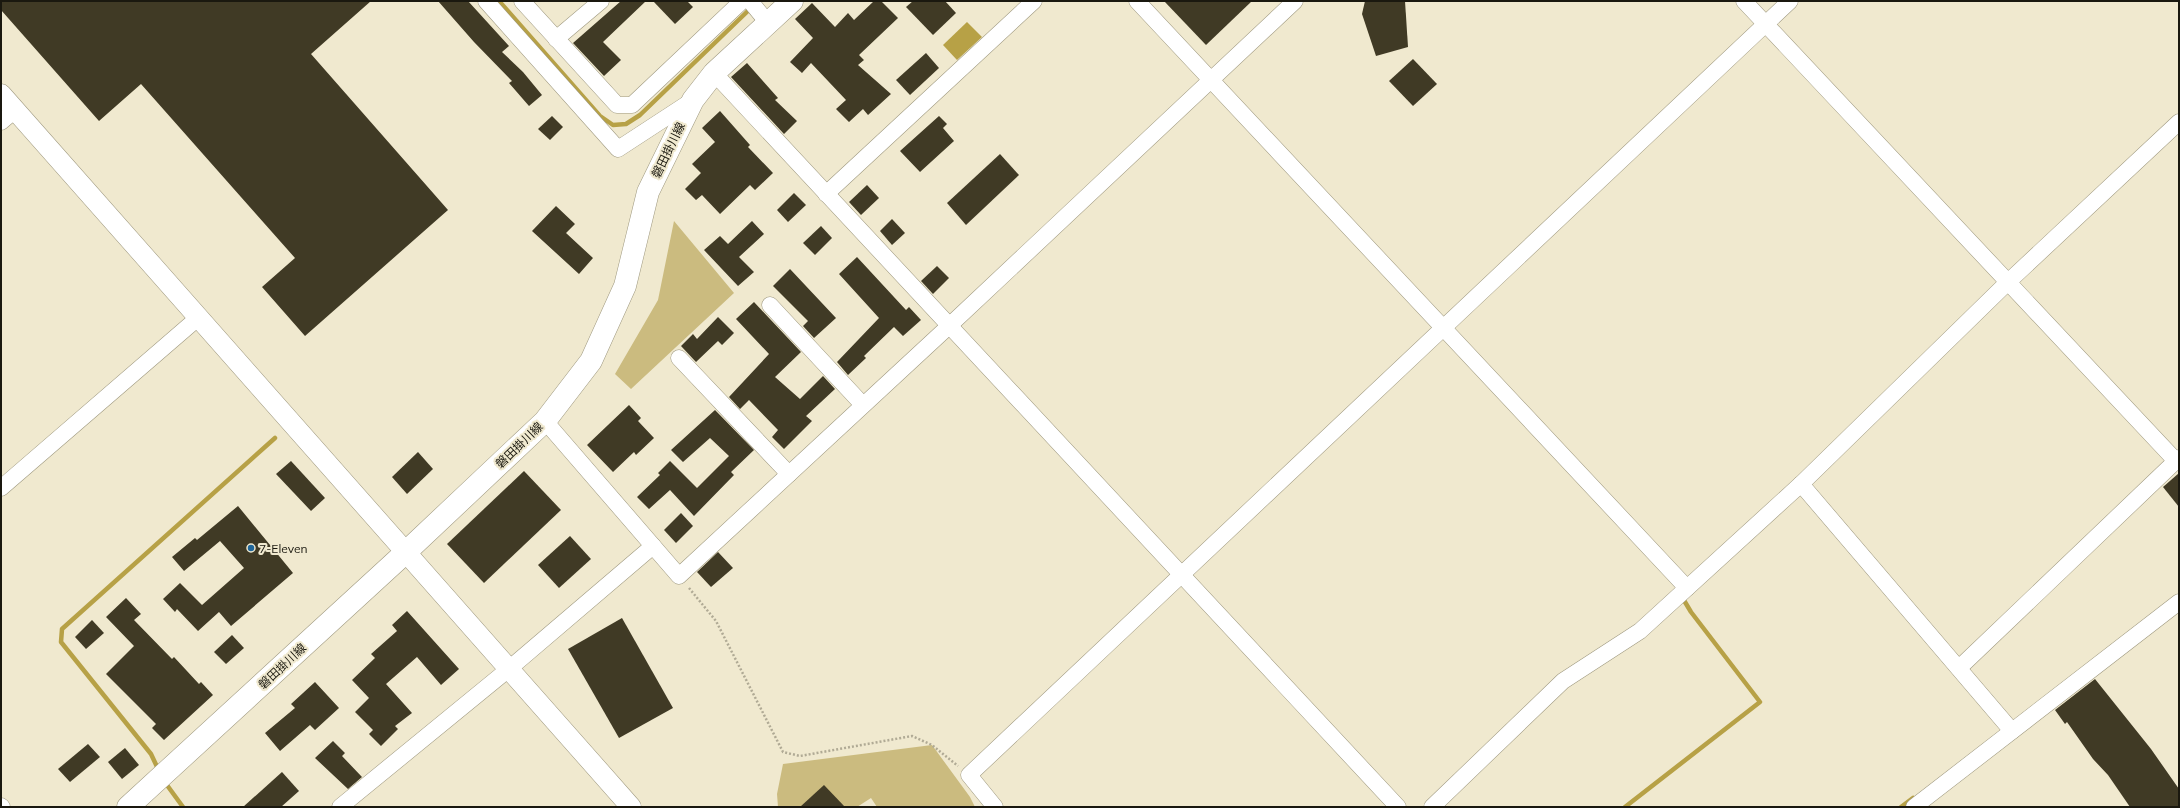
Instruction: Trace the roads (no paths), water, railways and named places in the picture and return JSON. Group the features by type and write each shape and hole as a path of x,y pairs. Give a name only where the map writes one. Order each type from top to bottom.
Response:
{"main road":[{"name":"磐田掛川線","path":"128,807 406,552 545,421 591,361 625,286 648,192 693,100 714,73 792,1"}],"street":[{"path":"486,1 618,149 693,100"},
{"path":"522,1 616,105 632,105 742,1"},
{"path":"556,39 601,1"},
{"path":"750,1 768,23"},
{"path":"826,194 1034,1"},
{"path":"1137,1 1444,326 1687,588"},
{"path":"545,421 679,576 949,326 1295,1"},
{"path":"1744,1 2008,282 2178,460 1959,668"},
{"path":"995,807 969,775 1790,1"},
{"path":"714,73 1398,807"},
{"path":"1,94 8,116 199,317 631,807"},
{"path":"1432,807 1563,681 1640,631 1687,588 1800,484 2008,282 2179,122"},
{"path":"770,305 864,405"},
{"path":"1,488 199,317"},
{"path":"679,358 789,474"},
{"path":"1800,484 2012,731"},
{"path":"340,807 510,668 654,546"},
{"path":"1914,807 2179,602"}],"waterway":[{"path":"499,1 600,116 613,125 626,124 640,115 751,8"},
{"path":"159,771 151,754 61,642 62,629 275,438"},
{"path":"1625,807 1760,702 1691,612 1682,597"},
{"path":"164,781 183,807"},
{"path":"1901,807 1913,798"}],"place":[{"name":"7-Eleven","path":"251,548"}]}
